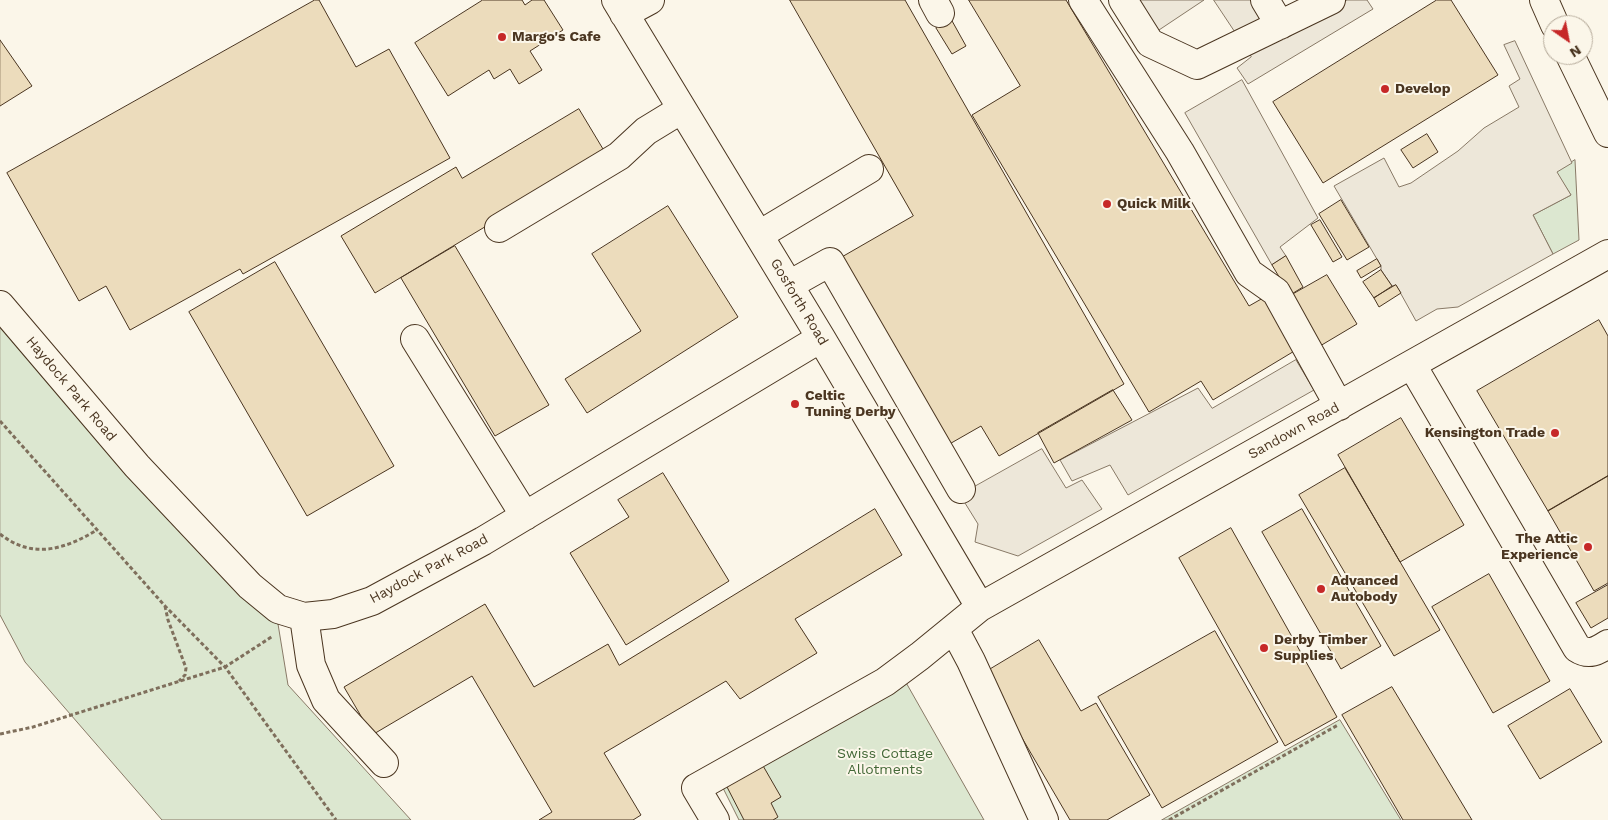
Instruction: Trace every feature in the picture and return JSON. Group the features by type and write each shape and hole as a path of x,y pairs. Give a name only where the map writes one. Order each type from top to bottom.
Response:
{"street":[{"path":"620,7 650,0"},
{"path":"1083,0 1180,152 1250,273 1276,292 1339,406"},
{"path":"1123,0 1150,43 1196,65 1331,0"},
{"path":"1265,0 1280,25"},
{"path":"1544,0 1551,15"},
{"name":"Gosforth Road","path":"620,7 821,338 980,606"},
{"path":"1575,65 1608,133"},
{"path":"499,228 619,156 646,131 682,109"},
{"path":"759,235 869,169"},
{"name":"Sandown Road","path":"715,820 696,788 885,682 954,629 980,606 1608,254"},
{"path":"789,285 830,262 961,489"},
{"name":"Haydock Park Road","path":"0,305 137,466 250,586 278,609 304,617 333,614 372,601 526,516 821,338"},
{"path":"415,339 526,516"},
{"path":"1412,365 1578,648 1584,652 1594,653 1608,644"},
{"path":"304,617 311,665 326,700 384,764"},
{"path":"954,629 971,661 1044,820"}],"path":[{"path":"0,420 165,606 225,667 336,820"},
{"path":"0,534 8,540 34,550 52,549 78,541 97,530"},
{"path":"165,606 168,620 186,668 184,675 177,683"},
{"path":"0,734 33,727 225,667 304,617"},
{"path":"1169,820 1338,725"}],"green space":[{"path":"1575,160 1579,240 1553,254 1533,215 1571,195 1556,172"},
{"path":"0,327 118,465 247,601 278,624 288,685 411,820 162,820 25,662 0,615"},
{"name":"Swiss Cottage Allotments","path":"904,679 984,820 739,820 722,786"},
{"path":"1340,720 1401,820 1162,820"}],"shaded area":[{"path":"1128,0 1204,0 1150,36"},
{"path":"1214,0 1259,0 1287,38 1347,0 1367,0 1373,9 1248,84 1237,68 1251,57"},
{"path":"1515,41 1572,163 1557,172 1571,195 1533,215 1553,254 1458,307 1437,309 1416,321 1396,285 1392,286 1381,270 1381,266 1334,186 1384,158 1399,187 1411,183 1458,151 1484,128 1519,107 1509,86 1520,79 1504,45"},
{"path":"1242,80 1318,218 1280,247 1286,256 1272,265 1185,113"},
{"path":"1296,360 1314,390 1128,495 1110,465 1072,481 1060,460 1198,388 1212,408"},
{"path":"1042,449 1066,488 1082,480 1102,509 1018,556 975,542 978,524 960,495"}],"building":[{"path":"315,0 319,0 356,67 389,49 450,158 243,274 240,269 130,330 106,286 79,301 7,173"},
{"path":"483,0 522,0 525,5 532,0 544,0 563,30 530,51 542,70 519,84 510,69 494,79 489,70 448,96 415,43"},
{"path":"790,0 905,0 1124,384 999,456 981,426 946,446 840,258 913,216"},
{"name":"Quick Milk","path":"969,0 1066,0 1249,306 1270,294 1301,347 1213,400 1201,381 1149,412 972,115 1020,86"},
{"name":"Develop","path":"1437,0 1451,0 1498,75 1323,183 1273,102"},
{"path":"951,19 966,46 952,54 936,28"},
{"path":"0,40 32,86 0,106"},
{"path":"579,109 606,154 375,293 341,236 456,167 462,178"},
{"path":"1427,134 1438,152 1413,168 1401,150"},
{"path":"1341,200 1369,247 1347,260 1319,214"},
{"path":"668,206 738,317 587,413 565,379 641,331 592,254"},
{"path":"1320,220 1342,257 1333,262 1311,225"},
{"path":"455,246 549,405 495,436 401,278"},
{"path":"1286,256 1303,287 1290,295 1272,265"},
{"path":"1377,259 1381,266 1361,278 1357,271"},
{"path":"275,262 394,466 307,516 189,312"},
{"path":"1381,270 1392,286 1374,298 1363,282"},
{"path":"1327,275 1357,324 1320,346 1290,296"},
{"path":"1396,285 1401,293 1379,307 1374,298"},
{"name":"Kensington Trade","path":"1599,320 1608,336 1608,476 1548,511 1477,391"},
{"path":"1113,390 1132,420 1054,463 1038,433"},
{"path":"1401,418 1464,525 1400,562 1338,455"},
{"path":"1345,468 1440,630 1394,656 1299,495"},
{"path":"663,473 729,581 626,645 570,553 629,517 618,500"},
{"name":"The Attic Experience","path":"1608,476 1608,583 1594,591 1548,511"},
{"path":"875,509 902,555 795,619 817,653 740,699 726,681 604,753 641,815 633,820 539,820 552,812 472,676 372,735 344,687 485,604 534,687 608,644 619,665"},
{"name":"Advanced Autobody","path":"1302,509 1381,646 1341,669 1262,532"},
{"path":"1231,528 1337,717 1285,746 1179,558"},
{"path":"1489,574 1550,681 1493,713 1432,607"},
{"path":"1608,585 1608,618 1591,628 1576,603"},
{"path":"1215,631 1278,742 1162,808 1098,697"},
{"path":"1039,640 1081,711 1096,703 1150,795 1107,820 1070,820 984,673"},
{"path":"1392,687 1472,820 1403,820 1342,715"},
{"path":"1570,689 1602,742 1540,779 1508,726"},
{"path":"762,764 781,797 771,803 778,817 773,820 744,820 726,785"}],"place":[{"name":"Margo's Cafe","path":"502,37"},
{"name":"Develop","path":"1385,89"},
{"name":"Quick Milk","path":"1107,204"},
{"name":"Celtic Tuning Derby","path":"795,404"},
{"name":"Kensington Trade","path":"1555,433"},
{"name":"The Attic Experience","path":"1588,547"},
{"name":"Advanced Autobody","path":"1321,589"},
{"name":"Derby Timber Supplies","path":"1264,648"}]}
